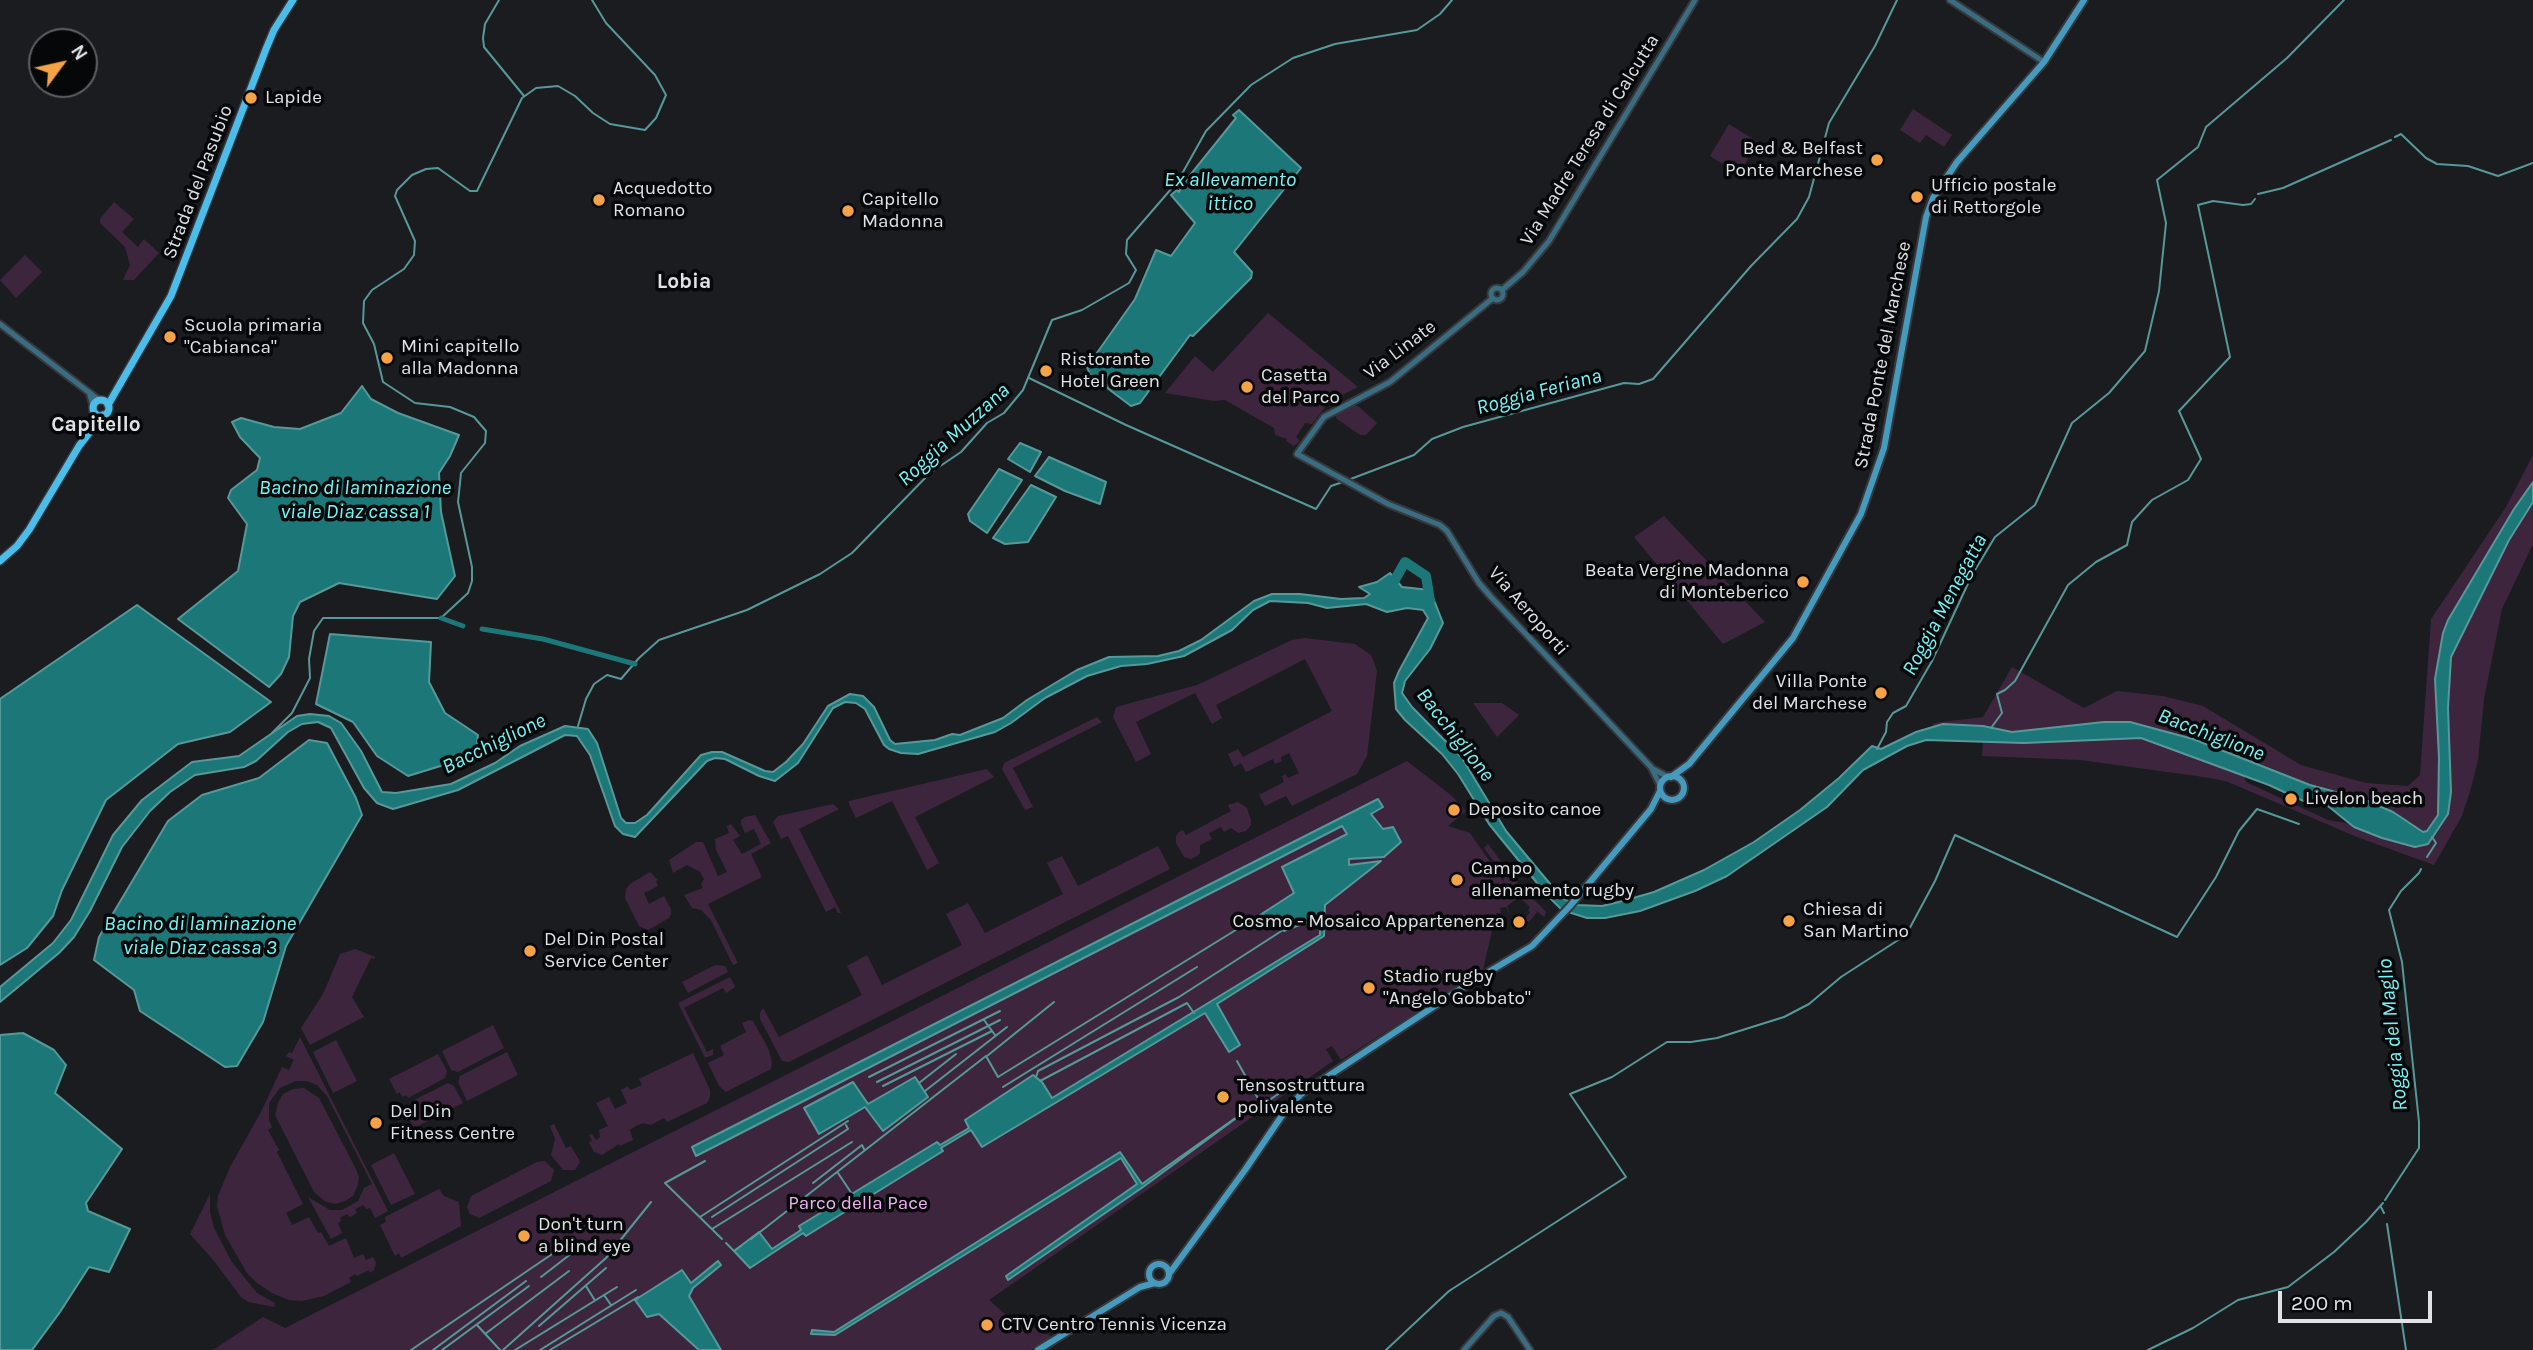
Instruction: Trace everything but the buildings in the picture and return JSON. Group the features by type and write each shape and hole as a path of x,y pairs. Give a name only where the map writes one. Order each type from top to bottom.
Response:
{"main road":[{"name":"Strada del Pasubio","path":"79,446 99,404 126,372 171,296 266,49 274,30 293,0"},
{"name":"Strada Ponte del Marchese","path":"1169,1274 1281,1117 1301,1094 1530,945 1544,933 1650,809 1660,788 1689,764 1793,638 1861,514 1872,487 1887,433 1926,216 1933,198 1957,162 2044,62 2084,0"},
{"path":"0,561 17,546 29,530 79,446 103,415 97,415 99,404"},
{"name":"Strada Ponte del Marchese","path":"1650,809 1680,797 1689,764"},
{"path":"1670,777 1683,784"},
{"path":"1660,788 1668,800"},
{"path":"1140,1287 1152,1267 1173,1263 1181,1258"},
{"path":"1038,1350 1140,1287 1163,1283 1169,1274 1167,1268 1162,1265"},
{"path":"1149,1273 1155,1283"}],"street":[{"name":"Via Madre Teresa di Calcutta","path":"1493,298 1501,298 1502,290 1523,272 1549,241 1695,0"},
{"path":"1950,0 2044,62"},
{"name":"Via Linate","path":"1297,454 1324,417 1390,382 1493,298"},
{"path":"0,324 99,404"},
{"name":"Via Aeroporti","path":"1297,454 1388,504 1440,525 1447,531 1490,597 1651,767 1670,777"},
{"name":"Via Aeroporti","path":"1651,767 1660,788"},
{"path":"1464,1350 1494,1316 1501,1313 1508,1317 1530,1350"}],"green space":[{"path":"1913,109 1952,135 1944,147 1926,135 1920,143 1900,130"},
{"path":"1729,124 1758,142 1739,174 1710,156"},
{"path":"114,202 134,219 122,232 138,247 144,239 159,253 134,280 123,280 130,265 125,247 100,223 100,219"},
{"path":"25,255 42,272 16,298 0,280"},
{"path":"1268,313 1358,387 1330,401 1312,424 1305,423 1296,437 1300,441 1294,446 1286,441 1287,439 1275,435 1274,428 1225,400 1214,401 1165,393 1195,356 1213,372"},
{"path":"1358,406 1377,423 1366,435 1360,435 1335,415"},
{"path":"2533,455 2533,482 2448,619 2435,679 2439,758 2438,815 2427,831 2420,832 2393,812 2310,785 2193,739 2130,722 2104,722 2012,732 1954,724 1932,726 1934,723 1983,717 2012,667 2084,708 2117,691 2163,696 2203,706 2301,765 2366,783 2408,786 2420,775 2431,619 2506,507"},
{"path":"2533,502 2533,544 2502,609 2484,699 2478,760 2471,788 2462,816 2434,865 2357,837 2228,782 2080,760 1982,756 1983,741 2024,743 2141,738 2244,776 2246,782 2328,820 2351,824 2382,838 2415,847 2428,844 2451,792 2448,708 2451,657 2509,540"},
{"path":"1664,516 1765,622 1723,644 1634,537"},
{"path":"1305,638 1355,644 1371,655 1374,662 1377,671 1367,756 1357,774 1292,806 1286,796 1265,806 1259,795 1284,782 1282,776 1285,774 1288,778 1299,773 1289,753 1281,757 1282,761 1275,764 1273,759 1246,772 1241,763 1234,767 1228,754 1238,749 1243,757 1332,711 1305,659 1216,705 1222,718 1212,724 1195,693 1136,722 1151,754 1136,762 1113,717 1116,707 1197,685 1292,640"},
{"path":"1473,703 1502,703 1519,715 1497,737"},
{"path":"1097,717 1102,722 1013,768 1033,807 1025,810 1002,769 1004,763"},
{"name":"Parco della Pace","path":"1407,761 1452,796 1466,811 1448,826 1470,833 1504,882 1503,874 1484,848 1488,844 1516,881 1546,912 1544,917 1533,908 1537,912 1529,922 1525,919 1530,907 1519,897 1507,906 1510,916 1506,907 1500,908 1501,913 1496,913 1497,923 1494,922 1483,970 1341,1060 1332,1046 1326,1049 1333,1061 989,1300 1005,1314 1051,1336 1031,1350 213,1350 263,1317 285,1328"},
{"path":"987,769 994,777 915,817 939,863 927,870 892,801 856,818 849,804 849,801"},
{"path":"1238,802 1247,808 1251,820 1246,831 1238,833 1231,828 1224,832 1221,827 1209,833 1212,839 1200,845 1200,853 1197,856 1191,859 1184,857 1176,843 1179,832 1183,830 1186,835 1231,811 1228,805"},
{"path":"833,804 839,809 799,829 841,913 838,913 835,907 826,912 788,836 781,839 773,822 778,816"},
{"path":"755,815 771,843 751,854 762,877 708,904 738,963 733,965 711,920 701,910 692,908 684,895 703,888 701,884 704,879 700,872 687,865 673,873 669,860 696,842 703,842 718,876 727,872 716,850 715,839 729,833 727,826 731,824 740,836 733,840 742,854 761,844 754,829 745,833 741,824 745,817"},
{"path":"1158,846 1170,869 789,1062 782,1061 760,1019 763,1008 779,1037 862,995 847,966 867,955 882,985 962,945 946,914 968,903 985,933 1063,894 1047,863 1062,856 1078,886"},
{"path":"650,872 658,880 658,886 644,893 649,904 664,896 671,914 669,918 648,930 639,926 625,898 630,884"},
{"path":"355,949 375,957 371,958 352,997 364,1017 310,1045 301,1028 323,994 340,954"},
{"path":"715,965 725,966 728,972 688,993 682,982"},
{"path":"730,977 734,988 726,993 723,988 684,1008 707,1052 713,1049 713,1055 705,1058 678,1003"},
{"path":"753,1021 768,1048 771,1069 726,1092 719,1086 708,1063 724,1055 720,1046 746,1032 742,1023"},
{"path":"493,1025 504,1048 458,1072 451,1070 442,1051"},
{"path":"300,1037 388,1211 375,1218 370,1208 367,1209 363,1205 355,1209 357,1213 350,1217 347,1214 340,1218 338,1223 342,1233 331,1239 308,1197 330,1210 342,1210 358,1201 364,1188 372,1184 327,1096 317,1085 296,1081 280,1088 269,1103 269,1120 272,1127 268,1130 303,1204 286,1213 292,1225 309,1217 329,1246 346,1238 354,1258 363,1254 366,1260 373,1257 376,1263 370,1273 369,1270 357,1276 355,1274 349,1278 351,1282 324,1296 302,1301 289,1300 272,1293 247,1273 225,1235 217,1206 218,1196 230,1167 261,1112 282,1067 289,1070 294,1060 286,1056 289,1052 292,1053"},
{"path":"336,1040 357,1081 333,1093 313,1052"},
{"path":"507,1052 518,1075 467,1101 458,1082 460,1076"},
{"path":"693,1053 710,1090 707,1103 667,1122 664,1118 651,1125 643,1123 636,1126 630,1130 633,1140 620,1146 619,1144 602,1155 594,1152 589,1143 592,1140 589,1135 592,1134 596,1140 600,1137 599,1130 608,1126 596,1103 609,1097 615,1109 627,1103 621,1090 628,1086 630,1090 642,1085 639,1079"},
{"path":"438,1054 447,1071 445,1078 408,1098 406,1095 402,1097 400,1092 397,1094 389,1079"},
{"path":"448,1083 454,1086 463,1103 414,1128 407,1114 410,1112 407,1108 411,1105 410,1102"},
{"path":"304,1088 319,1098 359,1177 353,1196 336,1204 326,1202 314,1192 275,1115 283,1094"},
{"path":"554,1124 566,1148 571,1146 580,1162 575,1170 563,1170 551,1155 555,1139 550,1126"},
{"path":"394,1153 415,1194 391,1205 371,1165"},
{"path":"545,1161 554,1170 551,1181 479,1218 470,1214 467,1207 471,1196 537,1162"},
{"path":"439,1189 444,1196 459,1202 461,1226 401,1258 399,1253 395,1256 380,1225 386,1222 385,1217"},
{"path":"210,1194 210,1212 214,1228 232,1262 257,1293 275,1303 274,1307 248,1302 241,1297 190,1234"}],"water":[{"name":"Ex allevamento ittico","path":"1239,110 1301,168 1234,252 1252,272 1251,278 1193,336 1190,335 1140,403 1131,406 1090,375 1087,367 1135,299 1156,250 1171,256 1195,223 1171,195 1177,190 1179,192 1236,118 1233,115"},
{"name":"Bacino di laminazione viale Diaz cassa 1","path":"362,386 371,399 398,413 459,435 439,473 441,512 455,576 437,599 339,583 300,602 293,616 289,657 281,674 269,687 178,619 238,571 247,524 228,498 231,490 257,470 260,458 240,437 232,422 241,418 274,427 300,429 341,413"},
{"path":"1020,443 1041,452 1030,472 1008,459"},
{"path":"1049,457 1106,482 1100,504 1035,476"},
{"path":"999,469 1022,480 987,533 970,521 968,514"},
{"path":"2533,482 2533,502 2509,540 2451,657 2448,708 2451,792 2448,814 2428,844 2415,847 2354,827 2323,802 2310,804 2269,785 2141,738 2024,743 1926,740 1907,746 1863,770 1827,807 1727,876 1640,911 1605,918 1587,918 1562,910 1546,894 1489,824 1458,774 1442,754 1396,709 1394,683 1428,618 1423,610 1407,608 1387,612 1366,604 1327,608 1308,603 1270,601 1253,610 1232,630 1184,656 1147,664 1121,666 1087,676 1045,698 995,732 918,754 889,749 884,745 865,709 856,703 845,702 833,708 798,763 775,781 725,759 707,761 635,837 623,834 615,826 590,755 577,736 565,735 458,790 393,809 377,803 364,788 331,728 318,722 302,724 288,732 256,761 244,767 195,775 170,792 150,811 122,847 74,937 59,953 0,1002 0,987 53,943 71,920 113,835 142,800 192,762 239,756 297,716 329,716 341,723 361,751 382,792 396,793 451,784 495,763 520,746 565,726 588,729 597,743 621,818 626,823 635,823 647,815 701,755 722,752 773,772 803,744 828,706 850,694 863,696 874,707 890,740 895,744 960,735 1003,718 1077,670 1109,657 1158,656 1179,651 1201,640 1254,601 1272,594 1364,598 1370,594 1359,587 1377,582 1390,573 1402,587 1430,590 1443,623 1430,649 1405,681 1402,693 1412,707 1462,758 1506,831 1561,897 1576,905 1602,906 1623,901 1654,892 1704,870 1754,842 1800,810 1872,746 1881,749 1916,732 1943,724 1983,726 2012,732 2104,722 2130,722 2193,739 2310,785 2365,800 2393,812 2423,832 2427,831 2438,815 2439,758 2435,679 2443,633 2448,620 2514,509"},
{"path":"1031,485 1056,497 1028,542 1005,544 993,538"},
{"path":"137,605 271,702 230,732 178,744 106,800 62,890 53,916 27,948 0,965 0,699"},
{"path":"330,634 431,642 429,682 445,713 478,735 476,755 408,776 377,756 353,722 316,704"},
{"name":"Bacino di laminazione viale Diaz cassa 3","path":"309,740 327,743 362,815 286,946 263,1022 237,1066 225,1067 140,1011 134,990 94,960 99,937 168,821 202,795 259,778"},
{"path":"1378,799 1383,807 1371,814 1383,829 1393,827 1401,842 1384,857 1349,859 1349,865 1381,861 1325,905 1324,936 1217,1004 1240,1045 1229,1052 1205,1013 982,1147 971,1130 941,1148 943,1151 806,1236 803,1233 750,1268 734,1251 759,1232 772,1249 801,1230 799,1226 937,1142 940,1145 969,1128 965,1120 1033,1075 1042,1082 1052,1098 1320,935 1320,917 1284,931 1276,920 1267,924 1260,915 1294,893 1282,867 1347,834 1342,826 696,1156 692,1147"},
{"path":"23,1033 54,1050 66,1065 55,1093 122,1149 86,1203 88,1211 130,1229 109,1272 89,1267 32,1350 0,1350 0,1035"},
{"path":"915,1077 928,1097 883,1131 865,1107 819,1134 804,1108 853,1082 868,1104"},
{"path":"1258,1102 1143,1187 1008,1280 1006,1276 1137,1184 1121,1158 835,1335 811,1334 812,1330 834,1332 1120,1152 1142,1184"},
{"path":"718,1261 721,1265 693,1288 689,1296 721,1350 699,1350 659,1314 647,1317 635,1300 682,1270 691,1283"}],"waterway":[{"path":"499,0 485,24 484,47 524,96"},
{"path":"272,733 292,713 310,678 309,659 314,631 323,618 441,618 468,593 472,581 472,567 458,502 461,473 485,443 486,431 474,417 450,407 415,403 383,382 374,344 363,323 364,301 372,290 404,269 414,255 415,241 395,196 397,190 412,175 426,169 438,168 470,191 477,191 522,98 536,88 558,86 610,124 645,130 656,118 666,95 655,75 606,23 592,0"},
{"name":"Roggia Muzzana","path":"578,726 586,699 594,684 607,675 621,679 659,640 747,610 820,574 852,553 930,473 961,452 987,423 1004,413 1023,390 1052,320 1082,310 1129,283 1136,270 1126,254 1127,240 1178,181 1206,131 1251,85 1293,58 1335,44 1417,30 1440,14 1452,0"},
{"name":"Roggia Feriana","path":"1348,480 1414,455 1432,439 1463,427 1624,383 1639,384 1653,379 1751,266 1797,219 1809,197 1829,123 1875,46 1897,0"},
{"name":"Roggia Menegatta","path":"1877,749 1886,732 1887,722 1893,713 1906,706 1932,661 1972,575 1995,537 2035,505 2072,423 2109,393 2145,351 2159,291 2166,223 2157,180 2198,147 2206,127 2287,58 2344,0"},
{"path":"2395,137 2401,134 2426,158 2437,164 2468,166 2498,176 2533,163"},
{"path":"2258,194 2283,188 2391,140"},
{"path":"1991,728 2002,713 1997,694 2015,681 2068,585 2096,562 2127,545 2132,522 2152,500 2188,480 2201,459 2179,411 2230,357 2198,205 2213,201 2243,205 2251,204 2255,199"},
{"name":"Roggia Feriana","path":"1029,378 1126,425 1316,509 1331,486 1343,482"},
{"path":"1389,590 1405,562 1426,576 1430,601"},
{"path":"441,618 463,626"},
{"path":"482,629 543,639 635,664"},
{"path":"1386,1350 1449,1291 1626,1177 1570,1094 1612,1077 1667,1042 1717,1038 1784,1017 1809,1004 1841,977 1906,935 1935,881 1955,835 2177,937 2216,877 2239,831 2257,809 2299,824"},
{"name":"Roggia del Maglio","path":"2427,857 2436,843 2432,837"},
{"name":"Roggia del Maglio","path":"2385,1200 2419,1148 2419,1122 2402,962 2389,910 2401,891 2421,869"},
{"path":"751,1239 986,1056 998,1077 1260,915"},
{"path":"1036,1077 1038,1071 1179,997 1283,930"},
{"path":"1003,1087 1197,967"},
{"path":"987,1056 1054,1002"},
{"path":"1040,1081 1187,1003 1194,1013"},
{"path":"869,1077 1000,1011"},
{"path":"984,1020 995,1035"},
{"path":"877,1082 1000,1020"},
{"path":"925,1091 1007,1027"},
{"path":"883,1086 992,1031"},
{"path":"919,1083 956,1054"},
{"path":"1237,1061 1260,1102"},
{"path":"1258,1103 1262,1105 1293,1084"},
{"path":"700,1217 848,1121"},
{"path":"712,1217 848,1129 846,1125"},
{"path":"712,1229 852,1142"},
{"path":"813,1183 862,1145 864,1149"},
{"path":"705,1161 665,1183 722,1239"},
{"path":"838,1173 852,1194"},
{"path":"503,1350 606,1258 651,1202"},
{"name":"Roggia del Maglio","path":"2148,1350 2193,1328 2238,1300 2288,1287 2334,1252 2383,1203"},
{"path":"2381,1207 2384,1213"},
{"path":"2387,1224 2406,1350"},
{"path":"726,1243 734,1251 741,1246"},
{"path":"411,1350 561,1248"},
{"path":"541,1277 572,1253"},
{"path":"539,1326 606,1268"},
{"path":"485,1334 569,1271"},
{"path":"433,1350 526,1281"},
{"path":"442,1350 529,1286"},
{"path":"586,1286 594,1299"},
{"path":"515,1350 617,1287"},
{"path":"540,1350 636,1290"},
{"path":"604,1295 611,1305"},
{"path":"550,1350 638,1297"},
{"path":"477,1325 500,1350"}],"place":[{"name":"Lapide","path":"251,98"},
{"name":"Bed & Belfast Ponte Marchese","path":"1877,160"},
{"name":"Ufficio postale di Rettorgole","path":"1917,197"},
{"name":"Acquedotto Romano","path":"599,200"},
{"name":"Capitello Madonna","path":"848,211"},
{"name":"Scuola primaria \"Cabianca\"","path":"170,337"},
{"name":"Mini capitello alla Madonna","path":"387,358"},
{"name":"Ristorante Hotel Green","path":"1046,371"},
{"name":"Casetta del Parco","path":"1247,387"},
{"name":"Beata Vergine Madonna di Monteberico","path":"1803,582"},
{"name":"Villa Ponte del Marchese","path":"1881,693"},
{"name":"Livelon beach","path":"2291,799"},
{"name":"Deposito canoe","path":"1454,810"},
{"name":"Campo allenamento rugby","path":"1457,880"},
{"name":"Chiesa di San Martino","path":"1789,921"},
{"name":"Cosmo - Mosaico Appartenenza","path":"1519,922"},
{"name":"Del Din Postal Service Center","path":"530,951"},
{"name":"Stadio rugby \"Angelo Gobbato\"","path":"1369,988"},
{"name":"Tensostruttura polivalente","path":"1223,1097"},
{"name":"Del Din Fitness Centre","path":"376,1123"},
{"name":"Don't turn a blind eye","path":"524,1236"},
{"name":"CTV Centro Tennis Vicenza","path":"987,1325"}],"district":[{"name":"Lobia","path":"684,282"},
{"name":"Capitello","path":"96,425"}],"water label":[{"name":"Bacchiglione","path":"1455,735"},
{"name":"Bacchiglione","path":"2211,735"},
{"name":"Bacchiglione","path":"494,744"}]}
